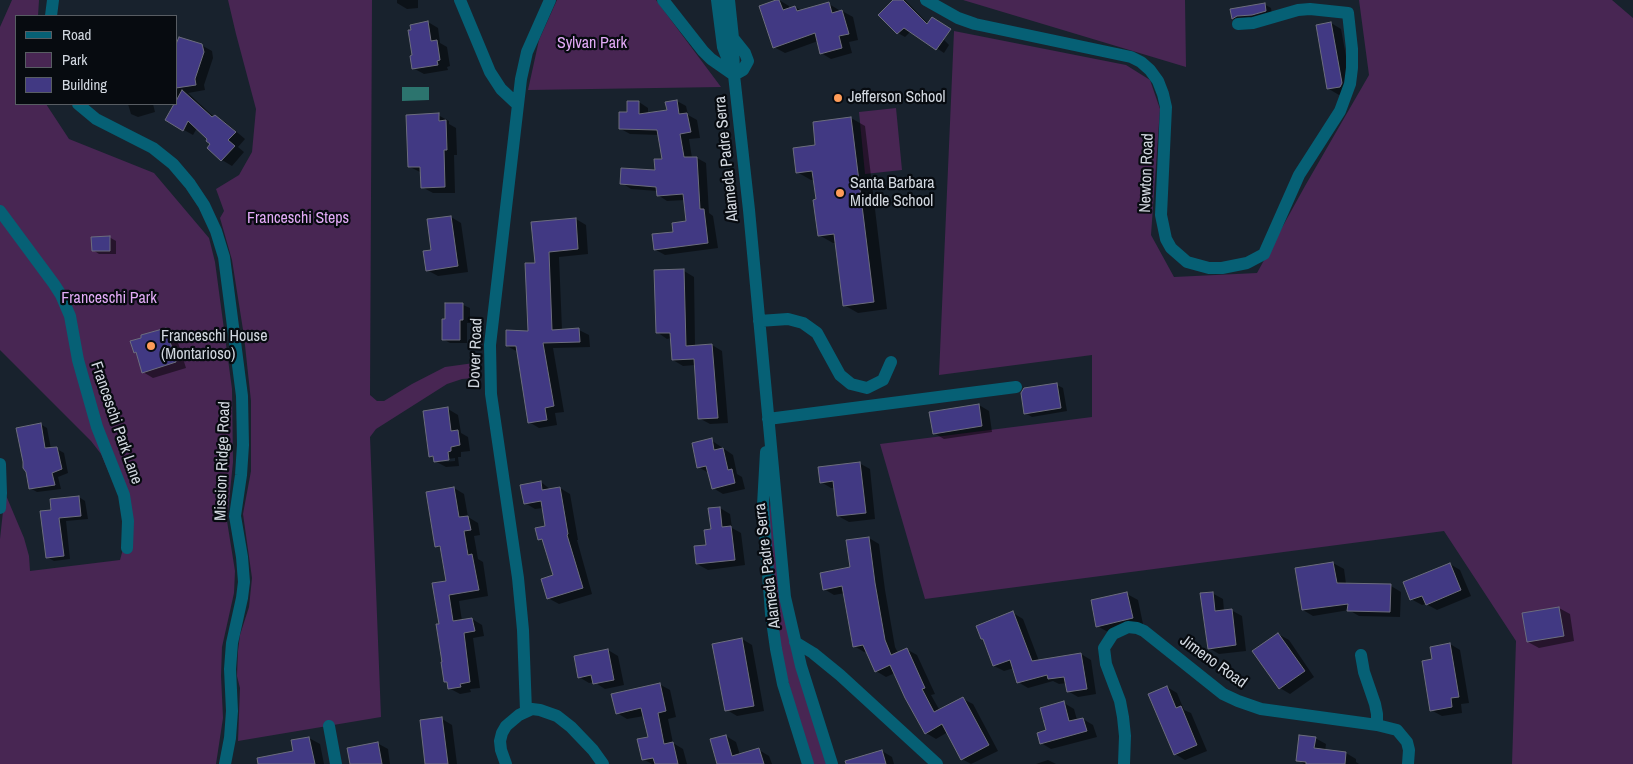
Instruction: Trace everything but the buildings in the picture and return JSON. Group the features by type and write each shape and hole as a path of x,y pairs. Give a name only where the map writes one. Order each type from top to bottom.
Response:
{"street":[{"path":"51,15 53,0"},
{"path":"460,0 490,72 501,89 517,104"},
{"name":"Dover Road","path":"526,711 523,630 518,578 489,370 490,345 517,104 527,52 550,0"},
{"path":"663,0 703,51 711,59 734,74"},
{"name":"Alameda Padre Serra","path":"717,0 723,46 734,74"},
{"name":"Alameda Padre Serra","path":"729,0 734,74 786,597 808,692 832,764"},
{"name":"Newton Road","path":"926,0 958,18 974,24 1131,58 1141,62 1150,70 1158,81 1166,107 1161,215 1166,239 1171,248 1187,262 1209,268 1241,265 1256,260 1264,254 1299,174 1340,112 1350,84 1352,68 1348,13 1310,9 1283,14 1253,23 1238,24"},
{"name":"Mission Ridge Road","path":"79,105 96,119 153,148 173,164 204,205 216,231 224,257 242,396 242,465 236,516 244,582 232,643 230,669 232,711 230,738 225,764"},
{"name":"Franceschi Park Lane","path":"0,211 54,284 70,316 80,371 97,427 124,495 128,521 127,548"},
{"path":"760,321 788,319 803,323 817,333 840,375 851,384 867,388 883,380 891,362"},
{"path":"768,419 1016,386"},
{"name":"Alameda Padre Serra","path":"768,419 764,506 771,614 780,669 808,764"},
{"path":"0,464 0,508"},
{"name":"Jimeno Road","path":"1124,764 1125,736 1123,717 1120,701 1106,664 1104,648 1113,634 1120,629 1128,627 1144,631 1224,694 1238,701 1261,709 1377,725 1397,730 1403,736 1409,750 1408,764"},
{"path":"795,642 840,675 937,764"},
{"path":"1361,655 1364,672 1378,714 1377,725"},
{"path":"506,764 501,750 500,741 502,733 506,726 519,715 532,709 557,716 571,727 593,750 603,764"},
{"path":"329,726 336,764"}],"green space":[{"name":"Franceschi Park","path":"12,0 39,0 38,15 15,15 15,105 47,105 69,139 154,173 209,238 215,262 232,389 233,462 227,521 235,571 234,593 222,647 223,718 216,764 0,764 0,539 5,493 24,538 29,556 30,571 120,560 123,549 122,503 101,454 91,441 0,350 0,27"},
{"name":"Franceschi Steps","path":"228,0 372,0 370,395 377,401 384,401 445,367 474,363 474,378 462,379 447,384 376,429 370,437 381,717 238,741 240,688 237,676 238,651 240,635 249,607 252,578 243,514 251,471 251,401 244,336 232,260 220,218 224,211 216,189 239,175 252,152 256,109"},
{"name":"Sylvan Park","path":"557,0 656,0 721,87 528,90 539,40"},
{"path":"963,0 1185,0 1186,67"},
{"path":"1359,0 1612,0 1633,18 1633,764 1512,764 1516,641 1444,531 925,599 880,444 1092,417 1092,355 939,375 954,31 1126,65 1150,80 1160,109 1151,235 1174,277 1257,273 1369,75"},
{"path":"896,108 902,170 865,174 859,112"},
{"path":"770,499 780,585 829,764 812,764 796,714 780,648 768,529"}],"shaded area":[{"path":"402,87 429,87 429,100 402,101"}],"place":[{"name":"Jefferson School","path":"838,98"},
{"name":"Santa Barbara Middle School","path":"840,193"},
{"name":"Franceschi House (Montarioso)","path":"151,346"}]}
